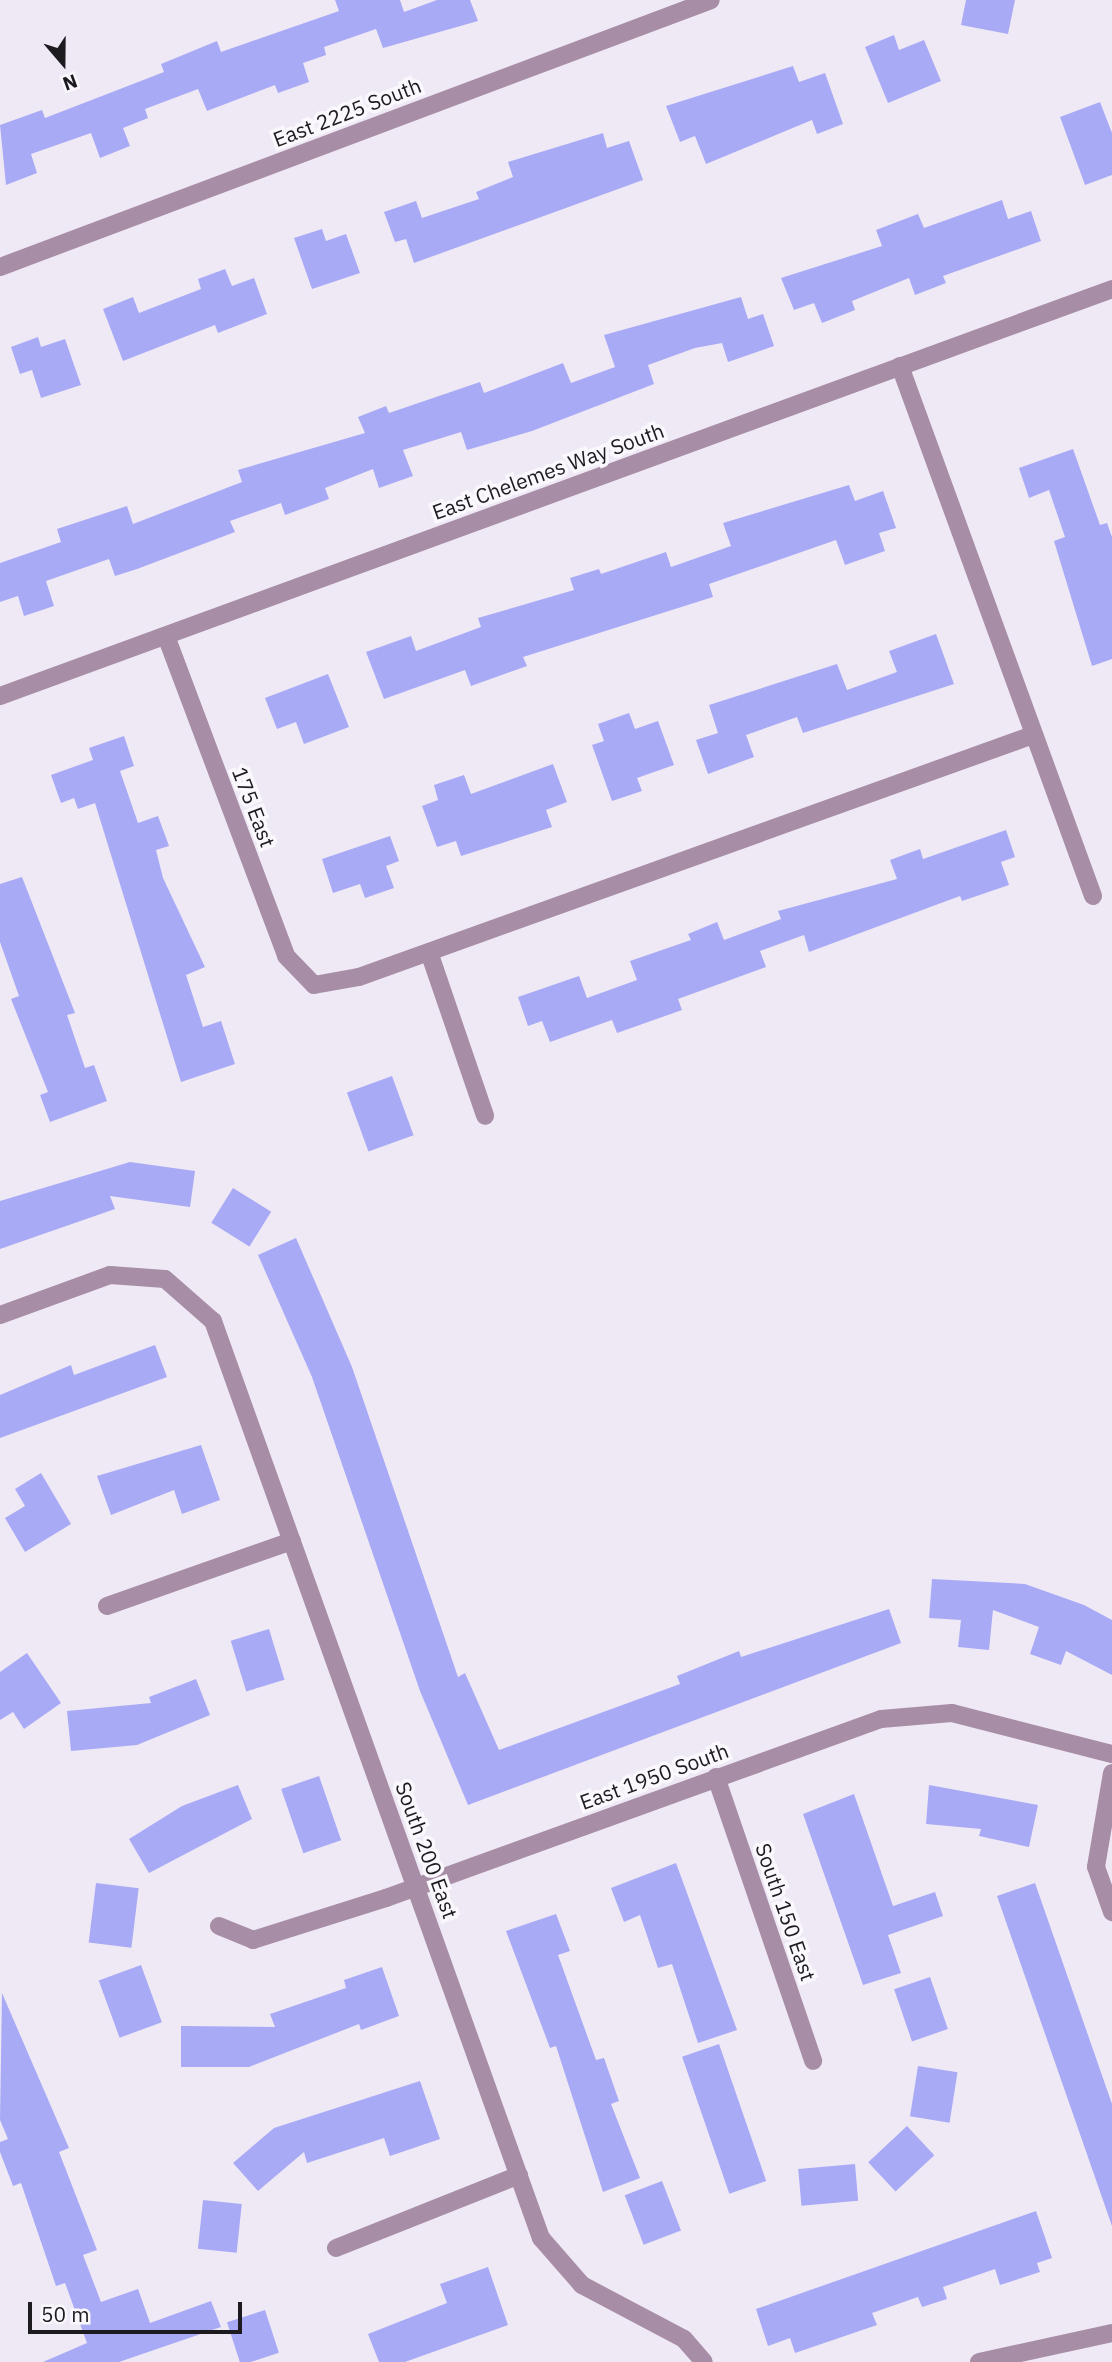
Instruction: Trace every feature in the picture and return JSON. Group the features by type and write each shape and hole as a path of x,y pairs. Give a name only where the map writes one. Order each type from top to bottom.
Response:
{"street":[{"name":"East 2225 South","path":"0,267 710,0"},
{"name":"East Chelemes Way South","path":"0,696 1112,289"},
{"path":"900,366 1093,896"},
{"name":"175 East","path":"166,636 286,956 314,985 429,951"},
{"path":"485,1116 429,951 1033,735"},
{"name":"South 200 East","path":"0,1315 110,1275 166,1279 213,1321 541,2238 582,2285 684,2339 704,2362"},
{"path":"107,1606 292,1541"},
{"name":"East 1950 South","path":"219,1926 253,1940 417,1889 716,1777 881,1719 952,1713 1112,1754"},
{"path":"1112,1773 1096,1867 1112,1912"},
{"name":"South 150 East","path":"716,1777 813,2061"},
{"path":"336,2248 519,2175"},
{"path":"979,2362 1112,2333"}],"building":[{"path":"335,0 400,0 404,12 437,0 470,0 478,21 383,48 376,29 324,47 326,55 303,63 309,82 278,93 275,85 207,111 198,89 145,109 148,118 123,128 130,146 100,158 91,133 31,154 37,173 6,185 0,125 42,110 45,118 164,72 161,64 217,41 221,52 339,11"},
{"path":"966,0 1015,0 1008,34 961,25"},
{"path":"894,35 899,50 924,40 941,81 888,103 865,47"},
{"path":"793,66 799,82 825,73 843,124 817,134 812,120 706,164 695,136 680,142 666,106"},
{"path":"1100,102 1112,133 1112,175 1085,185 1060,117"},
{"path":"603,133 607,148 629,141 643,180 414,263 406,239 395,242 384,212 416,201 422,218 479,199 476,192 513,177 508,162"},
{"path":"1002,200 1008,219 1031,211 1041,241 943,276 946,283 915,295 909,278 852,301 855,310 822,323 814,303 794,310 781,278 882,246 876,230 918,214 924,228"},
{"path":"322,229 326,241 346,234 360,273 312,289 294,238"},
{"path":"225,269 232,286 254,278 267,314 218,333 215,325 123,361 103,309 133,297 139,313 201,289 198,279"},
{"path":"741,297 748,319 763,314 774,346 728,362 722,343 695,348 648,365 654,384 532,431 467,450 461,432 403,450 413,476 379,488 373,469 325,488 329,499 285,515 281,503 230,521 235,532 137,569 115,576 109,559 46,581 54,606 24,616 18,596 0,602 0,563 61,542 57,529 127,506 133,524 242,482 238,470 365,433 358,417 386,406 389,413 480,382 484,393 563,363 571,383 615,367 604,335"},
{"path":"38,337 41,347 65,339 81,385 41,398 32,370 20,374 11,347"},
{"path":"1073,449 1100,525 1107,523 1112,537 1112,659 1092,666 1054,541 1065,537 1049,490 1029,498 1019,468"},
{"path":"849,485 855,501 883,491 896,528 879,533 885,551 845,565 836,540 709,584 713,597 523,657 527,666 471,686 465,670 384,699 366,652 411,636 416,651 481,627 478,618 574,590 570,578 599,569 601,574 666,552 671,567 731,546 723,523"},
{"path":"936,634 954,684 803,733 797,717 746,735 754,757 708,774 696,740 718,733 709,705 837,664 847,690 897,672 889,651"},
{"path":"328,674 349,727 304,744 296,722 277,729 265,698"},
{"path":"629,713 635,729 658,721 674,765 637,778 642,791 612,801 592,745 604,741 598,724"},
{"path":"124,736 134,766 120,771 138,823 158,816 169,846 156,850 163,878 205,967 186,975 203,1027 221,1021 235,1064 181,1082 95,803 78,809 74,798 61,803 51,775 93,760 89,748"},
{"path":"553,764 567,802 546,810 552,827 461,856 456,841 437,847 422,806 438,800 434,785 464,775 471,794"},
{"path":"1006,830 1015,857 1001,862 1009,885 962,901 960,896 809,952 804,935 760,951 766,967 678,999 682,1010 617,1033 612,1020 550,1042 542,1021 528,1026 518,997 579,976 587,998 637,980 630,961 691,940 688,934 717,922 724,940 781,919 778,911 897,879 890,860 920,849 923,859"},
{"path":"390,836 399,861 386,866 394,888 365,898 360,884 333,893 322,859"},
{"path":"22,877 75,1013 67,1015 85,1068 94,1065 107,1101 50,1122 40,1095 48,1092 11,999 19,996 0,942 0,884"},
{"path":"392,1076 414,1135 368,1152 347,1092"},
{"path":"130,1162 195,1171 190,1207 110,1196 115,1209 0,1249 0,1201"},
{"path":"233,1188 271,1212 249,1247 211,1223"},
{"path":"296,1238 352,1367 458,1677 465,1673 499,1750 680,1684 677,1676 739,1651 741,1657 889,1609 901,1643 468,1805 420,1691 312,1377 258,1255"},
{"path":"155,1345 167,1377 0,1438 0,1395 71,1365 74,1375"},
{"path":"201,1445 220,1500 182,1514 174,1490 111,1515 97,1476"},
{"path":"41,1473 71,1524 25,1552 5,1518 25,1506 15,1489"},
{"path":"932,1579 1025,1584 1084,1605 1112,1620 1112,1675 1066,1651 1061,1665 1030,1654 1039,1627 993,1610 989,1650 958,1647 961,1620 929,1618"},
{"path":"269,1629 284,1680 246,1691 231,1641"},
{"path":"27,1653 61,1703 24,1729 13,1712 0,1720 0,1672"},
{"path":"196,1679 210,1715 137,1745 71,1751 67,1711 151,1703 149,1697"},
{"path":"319,1776 341,1840 303,1853 281,1789"},
{"path":"238,1785 252,1819 149,1873 129,1839 182,1806"},
{"path":"929,1785 1038,1805 1029,1847 979,1836 981,1829 926,1824"},
{"path":"854,1794 893,1906 935,1892 943,1916 888,1935 901,1973 863,1985 803,1814"},
{"path":"676,1863 737,2030 698,2043 672,1964 658,1968 640,1915 624,1922 611,1888"},
{"path":"96,1883 139,1888 131,1948 89,1943"},
{"path":"1035,1883 1112,2104 1112,2226 997,1896"},
{"path":"556,1914 570,1951 558,1955 596,2060 604,2058 619,2101 611,2104 640,2178 603,2192 556,2046 550,2048 506,1931"},
{"path":"141,1965 162,2022 120,2038 99,1980"},
{"path":"382,1967 399,2016 361,2030 359,2024 249,2067 181,2067 181,2026 275,2027 270,2014 346,1988 344,1980"},
{"path":"930,1977 948,2029 912,2041 894,1989"},
{"path":"2,1993 69,2148 59,2152 97,2250 83,2255 101,2302 138,2289 150,2323 211,2301 221,2327 119,2362 43,2362 87,2343 65,2283 56,2286 21,2183 13,2186 0,2152 0,2142 8,2139 0,2120"},
{"path":"719,2044 766,2181 729,2194 682,2057"},
{"path":"918,2066 958,2072 950,2123 910,2116"},
{"path":"420,2081 440,2139 390,2156 384,2138 307,2163 304,2152 258,2191 233,2163 274,2128"},
{"path":"907,2126 934,2155 896,2191 868,2162"},
{"path":"855,2164 858,2201 801,2206 798,2169"},
{"path":"662,2181 681,2230 644,2245 625,2195"},
{"path":"203,2200 242,2204 237,2253 198,2249"},
{"path":"1036,2211 1052,2258 1037,2263 1040,2272 1000,2285 995,2269 943,2287 947,2299 922,2307 918,2297 872,2313 877,2325 795,2353 790,2338 768,2346 756,2309"},
{"path":"488,2267 508,2325 405,2362 379,2362 368,2334 447,2303 440,2284"},
{"path":"265,2310 279,2353 251,2362 240,2362 227,2322"}]}
